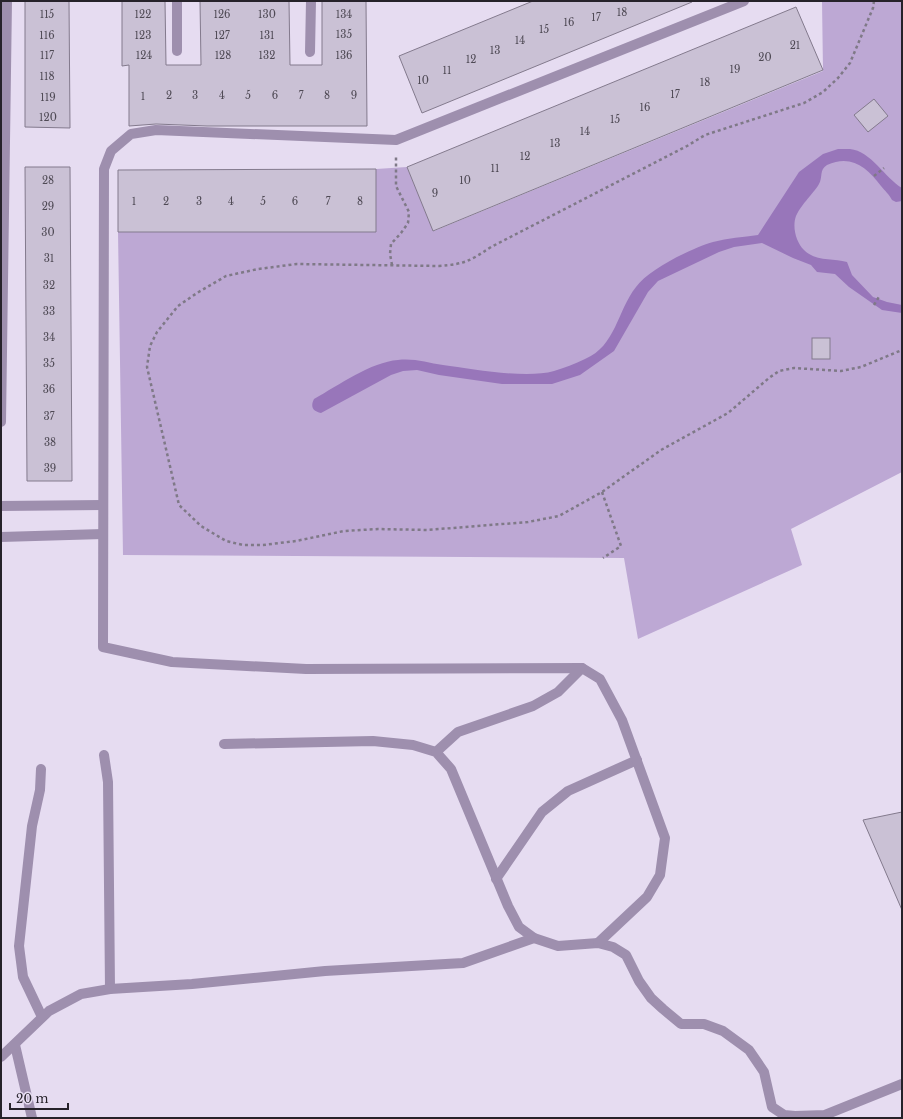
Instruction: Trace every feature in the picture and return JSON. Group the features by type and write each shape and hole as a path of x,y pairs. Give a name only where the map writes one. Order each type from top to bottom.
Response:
{"street":[{"path":"1,422 7,1"},
{"path":"177,1 178,51"},
{"path":"310,52 311,1"},
{"path":"598,943 647,897 660,874 665,838 622,720 600,679 582,668 306,669 172,662 103,647 104,169 111,151 131,134 156,130 396,140 744,1"},
{"path":"1,506 103,505"},
{"path":"1,537 103,534"},
{"path":"436,752 458,732 533,706 558,692 582,668"},
{"path":"224,744 373,741 413,744 436,752 451,769 496,879 519,927 534,938 558,946 598,943 613,947 626,955 639,981 651,998 681,1024 704,1024 723,1031 749,1050 764,1072 772,1107 784,1115 825,1115 902,1084"},
{"path":"104,755 108,782 110,990"},
{"path":"496,879 542,812 568,791 636,760"},
{"path":"41,769 40,790 32,826 19,946 23,977 42,1017"},
{"path":"1,1057 49,1011 81,994 110,990 192,984 325,971 464,963 534,938"},
{"path":"15,1045 32,1118"}],"path":[{"path":"874,1 873,8 850,63 838,78 823,92 804,103 705,135 687,146 492,247 473,259 458,265 297,264 258,269 226,276 178,306 157,332 150,346 147,367 179,505 201,526 226,541 243,545 263,545 296,541 344,531 378,529 427,530 528,522 559,516 602,492 661,450 728,413 779,371 794,368 841,371 861,367 902,350"},
{"path":"392,265 390,254 391,244 402,233 408,223 409,212 396,186 396,140"},
{"path":"874,176 884,168"},
{"path":"874,305 880,295"},
{"path":"602,492 621,546 603,558"}],"shaded area":[{"path":"822,1 902,1 902,472 791,529 802,565 638,639 624,558 123,555 118,232 376,232 376,169 407,167 434,231 823,71"},
{"path":"838,149 850,149 865,155 902,188 902,201 896,202 892,200 876,179 858,164 844,161 827,165 822,171 818,186 796,216 794,225 797,239 801,247 809,254 819,258 847,262 852,275 873,297 902,305 902,313 882,310 849,287 835,274 817,272 811,265 762,243 734,247 719,252 658,281 648,292 614,351 580,375 552,384 502,384 439,375 417,370 403,371 391,375 321,413 316,411 312,406 314,399 355,375 377,365 398,360 421,361 484,371 529,374 554,371 585,359 603,346 610,337 630,296 642,280 661,266 704,245 713,242 758,235 799,172 823,154"}],"building":[{"path":"25,1 69,1 70,128 25,127"},
{"path":"122,1 165,1 166,65 201,65 200,1 289,1 290,65 322,65 322,1 366,1 367,126 207,126 156,124 129,126 129,65 122,66"},
{"path":"533,1 692,2 422,113 399,56"},
{"path":"796,7 823,70 433,231 407,167"},
{"path":"874,99 888,116 868,132 854,115"},
{"path":"25,167 70,167 72,481 27,481"},
{"path":"376,169 376,232 118,232 118,170"},
{"path":"812,338 830,338 830,359 812,359"},
{"path":"902,812 902,910 863,820"}]}
